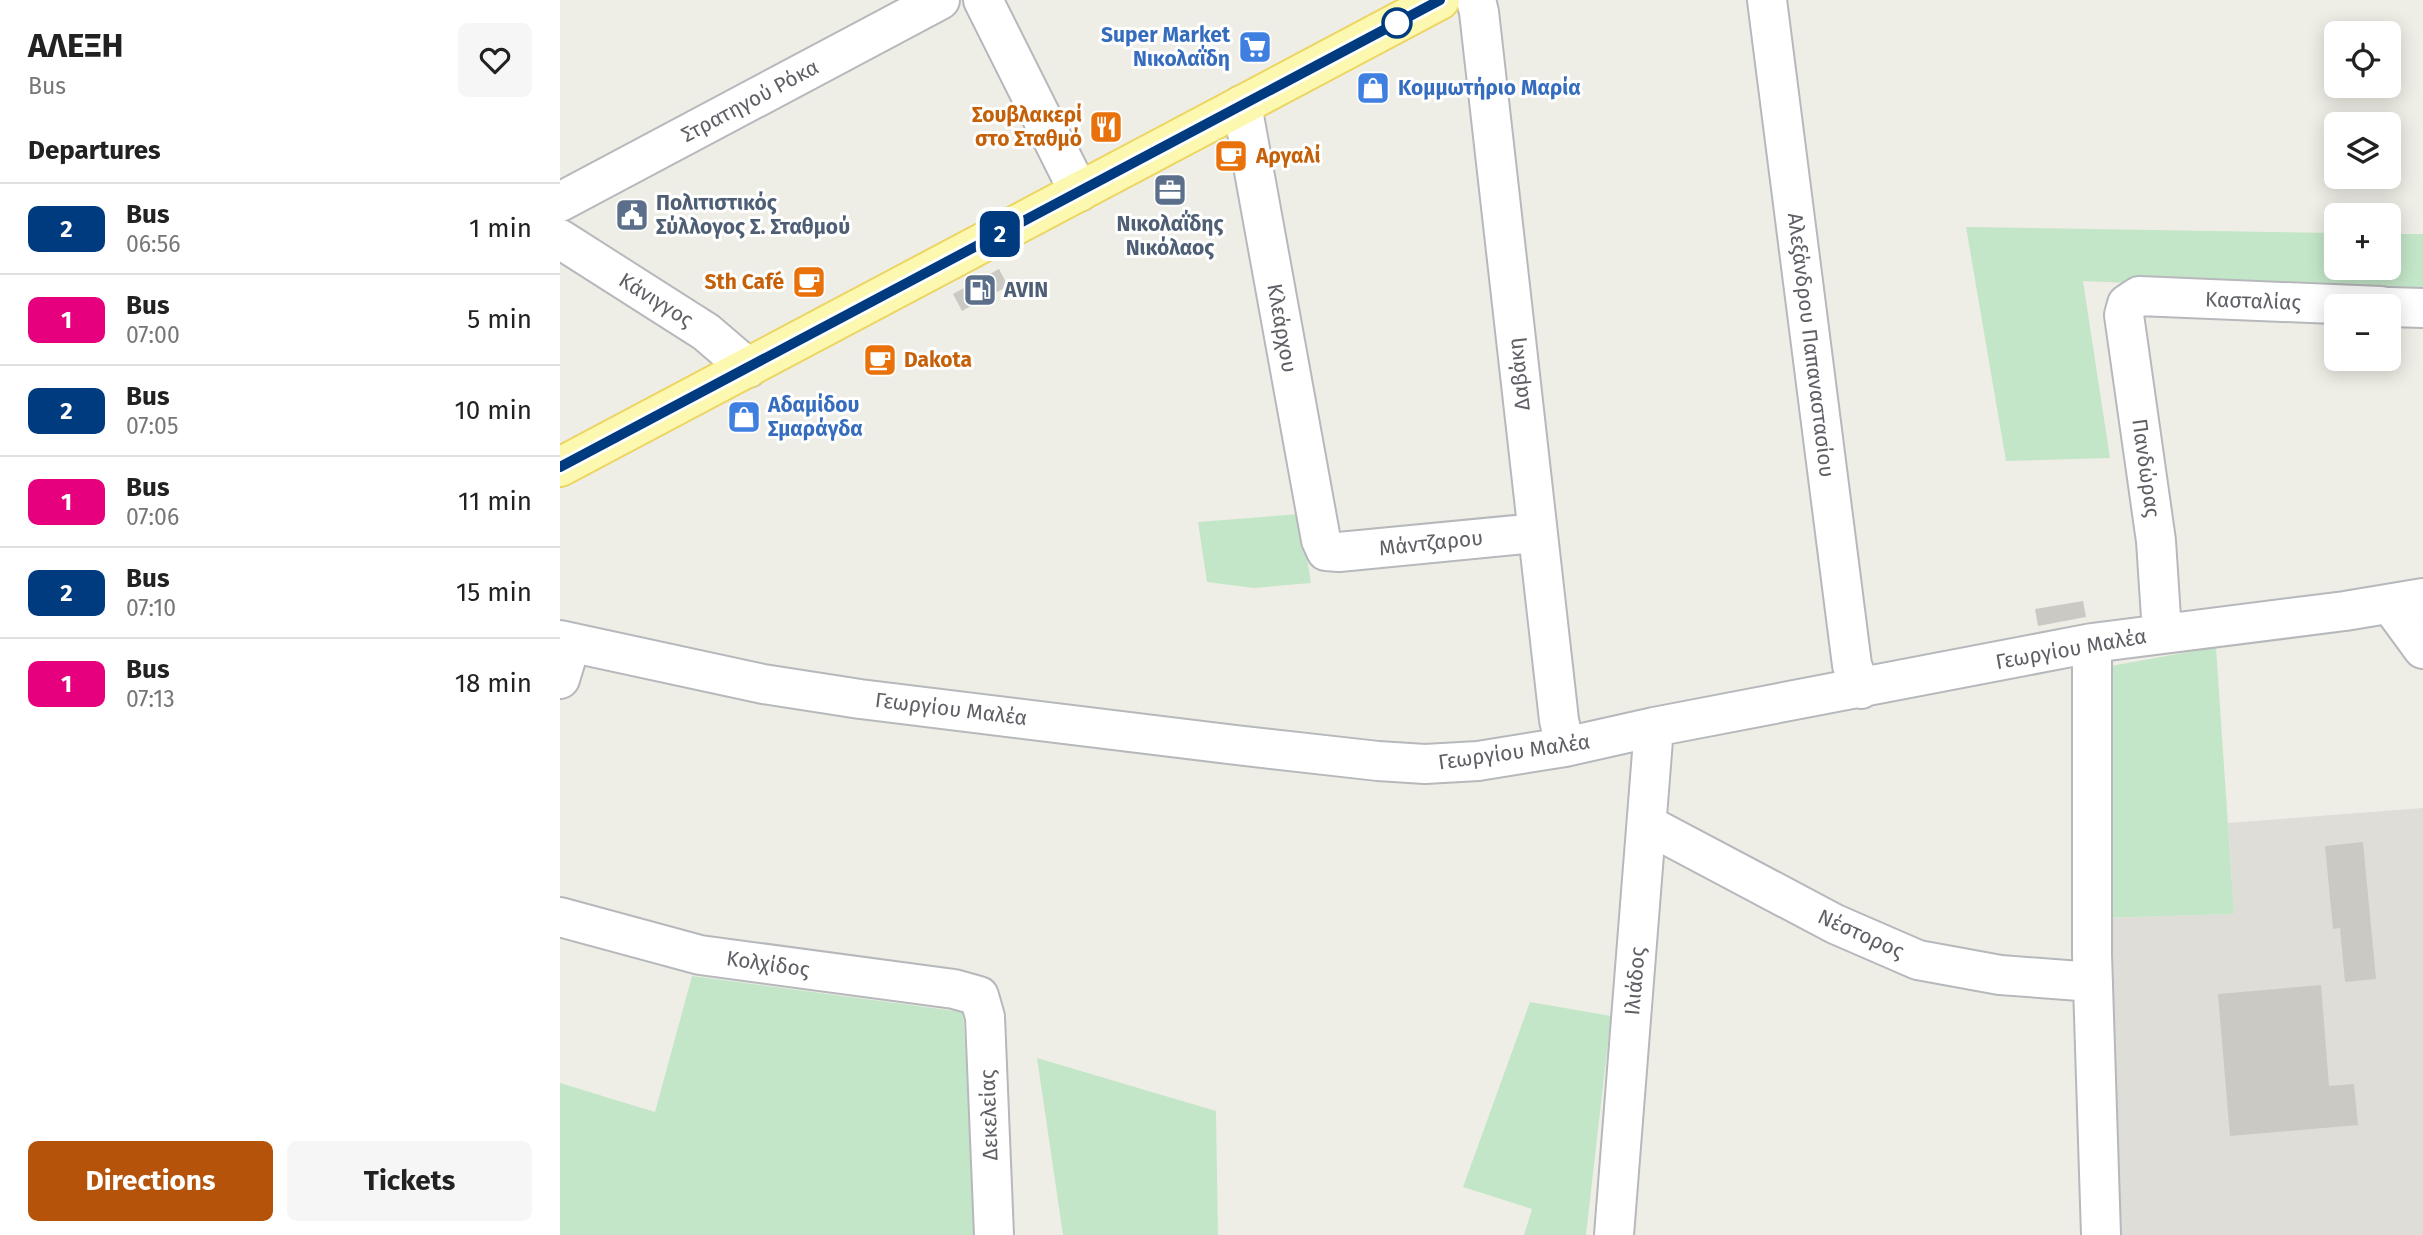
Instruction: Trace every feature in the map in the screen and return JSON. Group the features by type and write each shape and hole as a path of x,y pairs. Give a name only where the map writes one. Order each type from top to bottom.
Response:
{"main road":[{"path":"560,467 1242,105 1425,4"}],"street":[{"name":"Στρατηγού Ρόκα","path":"560,202 940,0"},
{"path":"983,0 1079,192"},
{"name":"Δαβάκη","path":"1476,0 1536,533 1559,720 1565,747"},
{"name":"Αλεξάνδρου Παπαναστασίου","path":"1767,0 1852,665 1861,689"},
{"name":"Κλεάρχου","path":"1242,105 1321,540 1326,551"},
{"name":"Κάνιγγος","path":"560,239 706,332 748,368"},
{"name":"Κασταλίας","path":"2127,304 2139,296 2324,304"},
{"name":"Πανδώρας","path":"2127,304 2124,315 2156,541 2162,634"},
{"path":"2401,307 2423,308"},
{"name":"Μάντζαρου","path":"1326,551 1339,552 1536,533"},
{"path":"2407,601 2423,649 2423,674"},
{"name":"Γεωργίου Μαλέα","path":"566,642 764,684 860,699 1378,761 1425,764 1478,761 1565,747 1654,727 2092,643 2407,601"},
{"path":"560,679 566,642"},
{"path":"2092,643 2093,982 2101,1235"},
{"name":"Ιλιάδος","path":"1614,1235 1654,727"},
{"name":"Νέστορος","path":"1648,825 1835,924 1918,960 2000,975 2093,982"},
{"name":"Κολχίδος","path":"560,917 700,955 954,989 979,996"},
{"name":"Δεκελείας","path":"979,996 985,1017 994,1235"}],"shaded area":[{"path":"2423,808 2423,1235 2121,1235 2103,918 2234,914 2228,823"}],"green space":[{"path":"1966,227 2324,233 2324,280 2401,280 2401,234 2423,234 2423,296 2083,281 2110,458 2006,461"},
{"path":"1300,514 1311,583 1254,588 1207,582 1198,522"},
{"path":"2216,647 2234,914 2103,918 2105,667"},
{"path":"692,976 963,1012 978,1235 560,1235 560,1083 655,1112"},
{"path":"1530,1002 1611,1016 1586,1235 1524,1235 1532,1209 1463,1187"},
{"path":"1037,1058 1216,1111 1218,1235 1063,1235"}],"building":[{"name":"AVIN","path":"999,269 1008,286 962,311 953,294"},
{"path":"2083,601 2086,617 2038,626 2035,609"},
{"path":"2363,842 2376,979 2345,982 2340,928 2333,929 2325,846"},
{"path":"2321,985 2329,1086 2354,1084 2358,1125 2230,1136 2218,994"}],"bus line":[{"name":"2","path":"560,467 1440,0"}],"place":[{"name":"Super Market Νικολαΐδη","path":"1255,47"},
{"name":"Κομμωτήριο Μαρία","path":"1373,88"},
{"name":"Σουβλακερί στο Σταθμό","path":"1106,127"},
{"name":"Αργαλί","path":"1231,156"},
{"name":"Νικολαΐδης Νικόλαος","path":"1170,190"},
{"name":"Πολιτιστικός Σύλλογος Σ. Σταθμού","path":"632,215"},
{"name":"Sth Café","path":"809,282"},
{"name":"AVIN","path":"980,290"},
{"name":"Dakota","path":"880,360"},
{"name":"Αδαμίδου Σμαράγδα","path":"744,417"}]}
